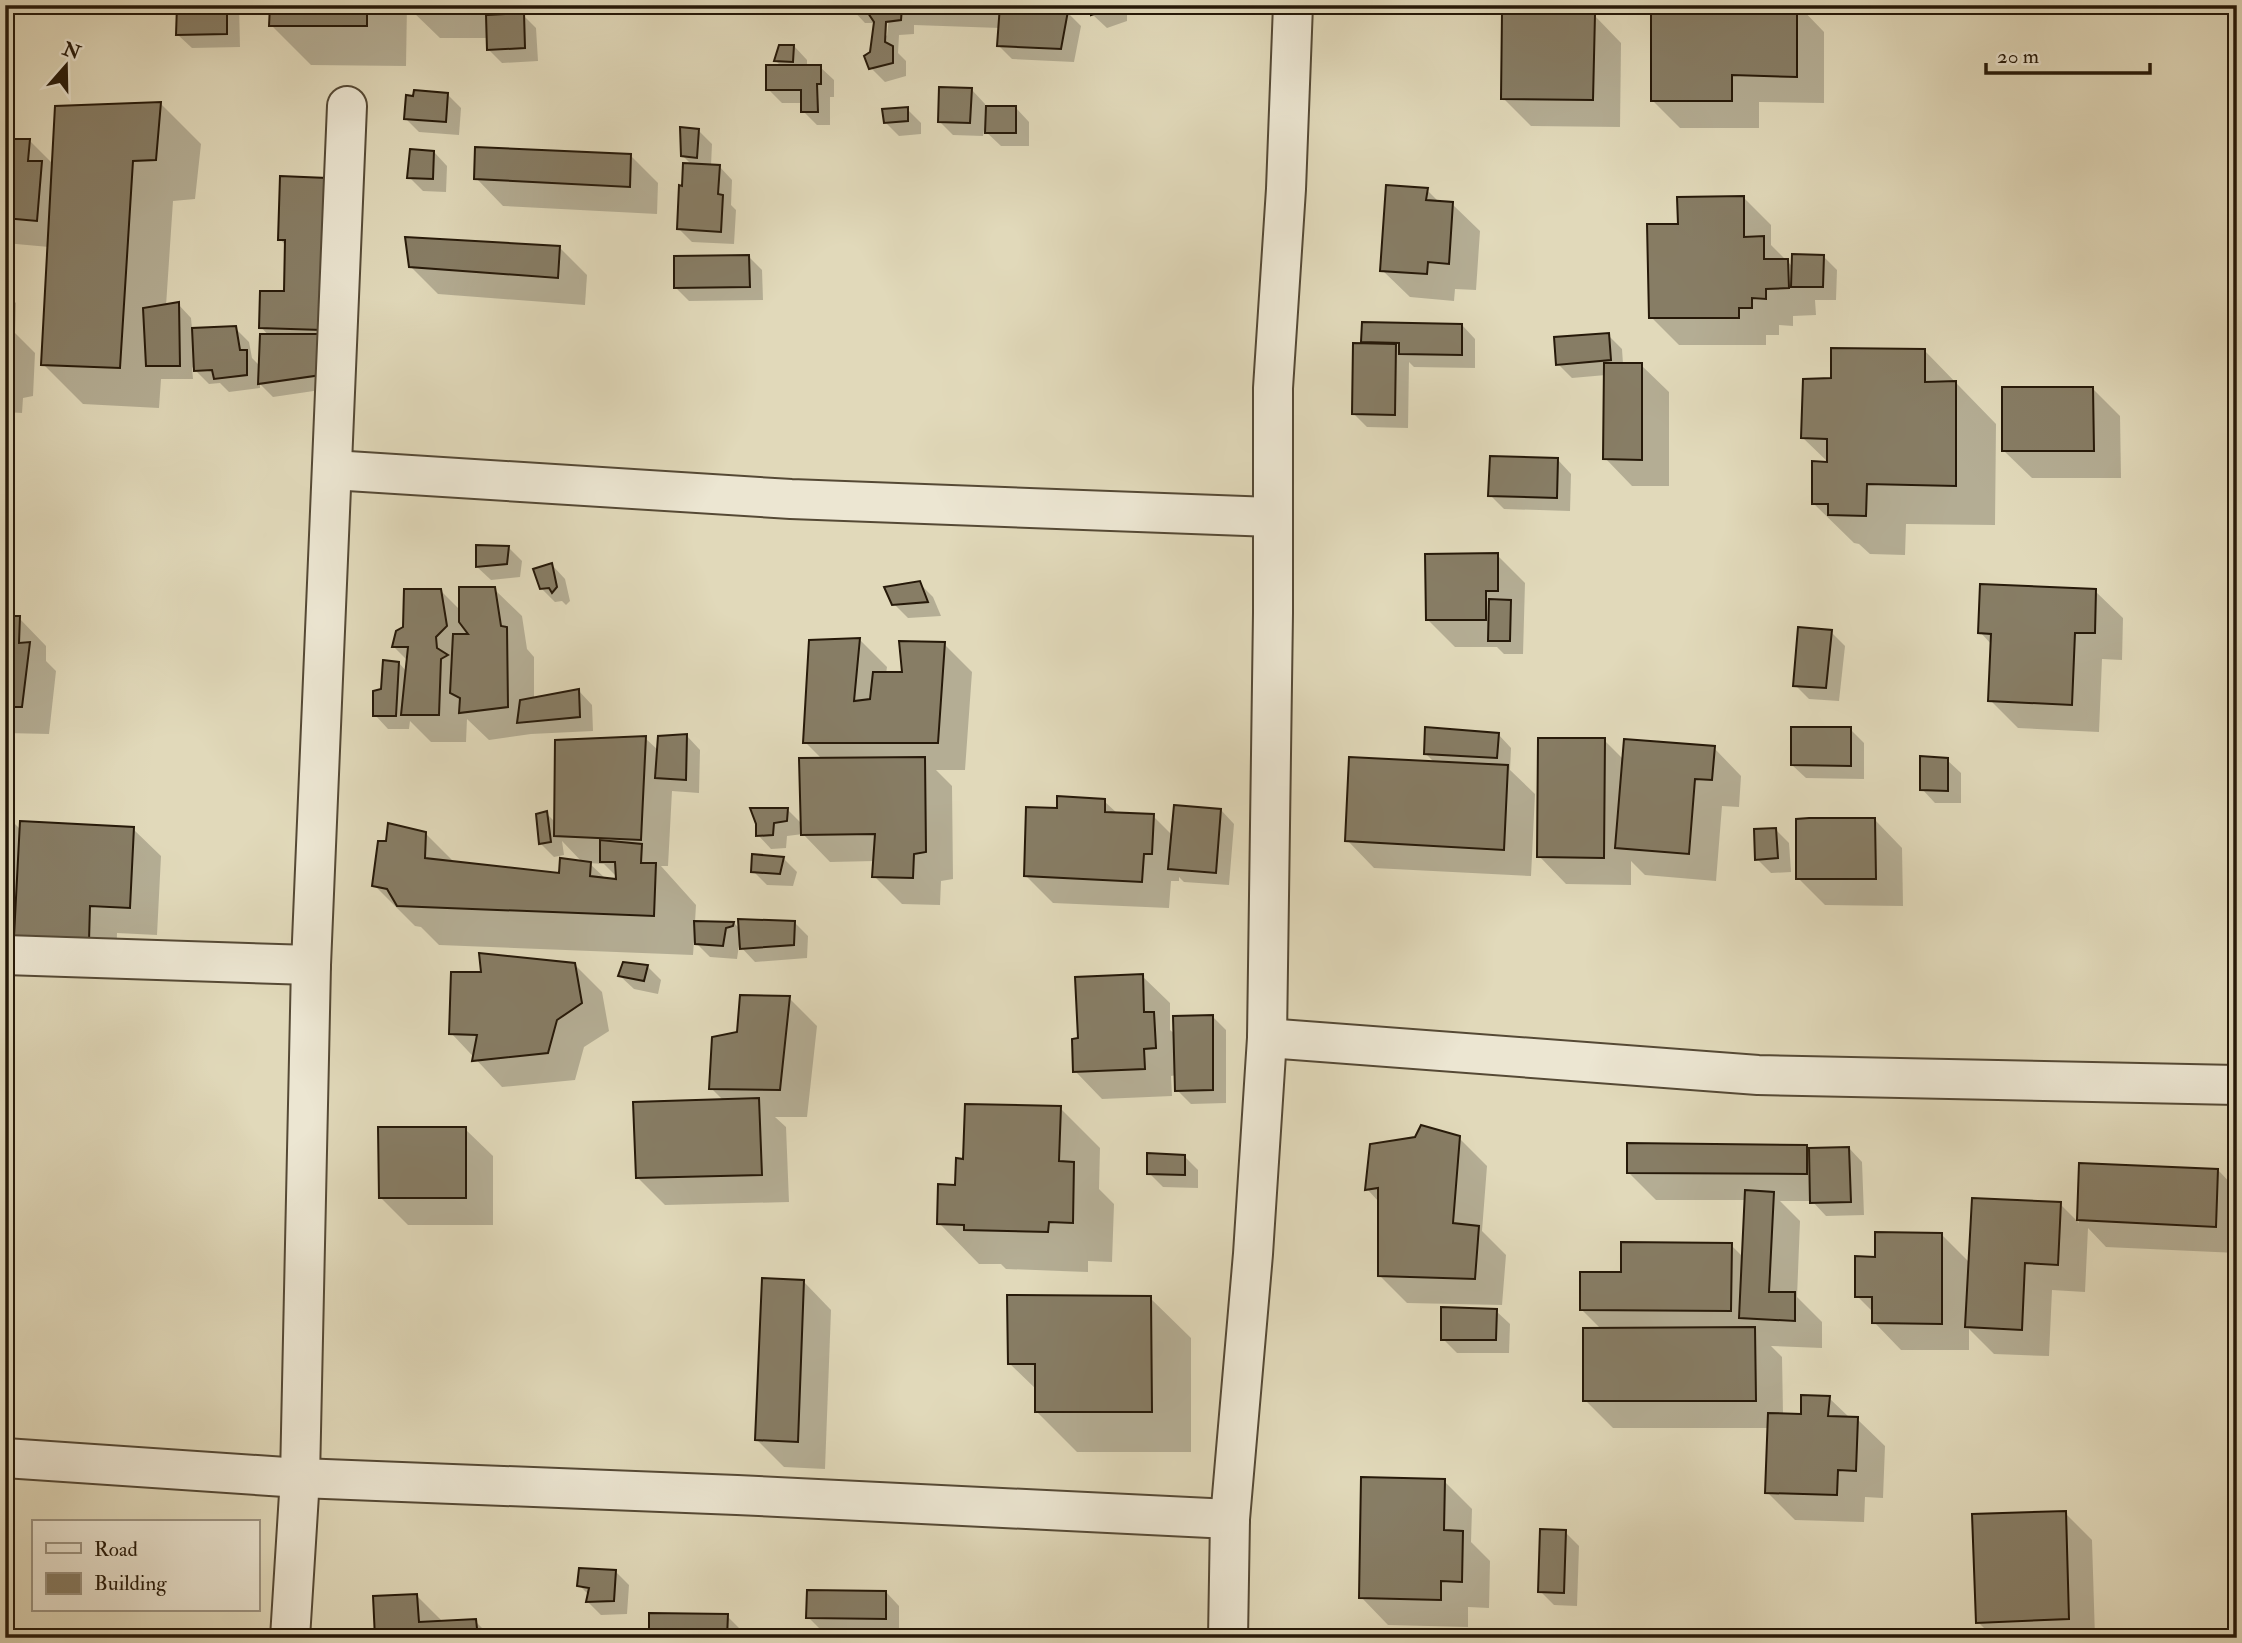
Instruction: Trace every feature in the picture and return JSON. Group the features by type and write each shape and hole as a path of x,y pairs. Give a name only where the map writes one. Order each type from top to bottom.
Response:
{"street":[{"path":"1228,1638 1230,1519 1253,1254 1266,1038 1273,388 1286,189 1293,5"},
{"path":"290,1638 300,1478 311,965 347,106"},
{"path":"332,470 791,499 1273,517"},
{"path":"5,955 311,965"},
{"path":"1266,1038 1758,1075 2237,1085"},
{"path":"5,1458 300,1478 737,1495 1230,1519"}],"building":[{"path":"177,5 227,5 227,34 176,35"},
{"path":"270,5 367,5 367,26 269,26"},
{"path":"410,5 491,5 491,11 410,11"},
{"path":"869,5 902,7 901,20 886,22 885,42 893,46 893,63 869,69 864,56 870,52 874,22 868,13"},
{"path":"1000,5 1068,11 1061,49 997,46"},
{"path":"1091,5 1114,5 1114,7 1091,15"},
{"path":"1651,5 1797,5 1797,77 1732,75 1732,101 1651,101"},
{"path":"1502,12 1595,14 1593,100 1501,99"},
{"path":"524,13 525,48 487,50 486,15"},
{"path":"779,45 794,45 793,62 774,61"},
{"path":"766,65 821,65 821,84 817,84 818,112 801,112 801,90 766,90"},
{"path":"939,87 972,88 970,123 938,122"},
{"path":"414,90 448,93 446,122 404,119 406,95 413,96"},
{"path":"161,102 156,160 133,161 120,368 41,365 55,106"},
{"path":"986,106 1016,106 1016,133 985,133"},
{"path":"908,107 908,121 884,123 882,109"},
{"path":"680,127 699,129 697,158 681,156"},
{"path":"5,139 30,139 28,161 42,161 37,221 5,218"},
{"path":"475,147 631,154 630,187 474,179"},
{"path":"410,149 434,151 433,179 407,178"},
{"path":"683,163 720,165 718,194 723,195 721,232 677,229"},
{"path":"280,176 327,178 322,330 259,328 260,291 284,291 285,240 278,240"},
{"path":"1386,185 1428,188 1426,200 1453,202 1449,264 1428,262 1427,274 1380,271"},
{"path":"1744,196 1744,237 1764,236 1764,259 1788,259 1789,288 1766,289 1766,299 1752,298 1752,308 1739,308 1739,318 1649,318 1647,224 1678,224 1677,197"},
{"path":"405,237 560,246 558,278 409,267"},
{"path":"1792,254 1824,255 1823,287 1791,287"},
{"path":"749,255 750,287 674,288 674,256"},
{"path":"179,302 180,366 146,366 143,308"},
{"path":"1362,322 1462,324 1462,355 1399,354 1399,343 1361,342"},
{"path":"236,326 240,350 247,350 247,375 214,379 212,370 194,371 192,328"},
{"path":"1609,333 1611,360 1556,365 1554,337"},
{"path":"260,334 325,334 321,375 258,384"},
{"path":"1353,343 1396,344 1395,415 1352,414"},
{"path":"1831,348 1925,349 1925,382 1956,381 1956,486 1867,484 1866,516 1828,515 1828,504 1812,504 1812,461 1827,462 1827,439 1801,438 1803,379 1831,378"},
{"path":"1604,363 1642,363 1642,460 1603,459"},
{"path":"2002,387 2093,387 2094,451 2002,451"},
{"path":"1490,456 1558,458 1557,498 1488,496"},
{"path":"476,545 509,546 507,564 476,567"},
{"path":"1498,553 1498,591 1486,591 1486,620 1426,620 1425,554"},
{"path":"552,563 557,587 552,593 549,588 540,589 533,569"},
{"path":"920,581 928,602 892,605 884,587"},
{"path":"1980,584 2096,589 2095,633 2075,633 2072,705 1988,701 1991,634 1978,633"},
{"path":"459,587 495,587 501,626 507,627 508,707 459,713 460,698 450,693 453,634 468,634 459,622"},
{"path":"404,589 441,589 447,626 436,637 437,648 448,655 441,659 439,715 401,715 408,647 392,647 396,631 403,627"},
{"path":"1489,599 1511,600 1510,641 1488,641"},
{"path":"5,616 20,616 19,643 30,642 22,707 5,707"},
{"path":"1798,627 1832,630 1826,688 1793,686"},
{"path":"860,638 854,701 870,699 873,672 902,672 899,641 945,642 938,743 803,743 809,640"},
{"path":"383,660 399,662 396,716 373,716 373,691 381,689"},
{"path":"579,689 580,717 517,723 520,700"},
{"path":"1425,727 1499,733 1497,758 1424,754"},
{"path":"1791,727 1851,727 1851,766 1791,765"},
{"path":"687,734 686,780 655,778 658,736"},
{"path":"646,736 641,840 554,836 555,740"},
{"path":"1538,738 1605,738 1604,858 1537,857"},
{"path":"1624,739 1715,746 1712,780 1695,779 1689,854 1615,848"},
{"path":"1920,756 1948,758 1948,791 1920,790"},
{"path":"925,757 926,852 914,854 913,878 872,877 875,834 801,835 799,758"},
{"path":"1349,757 1508,765 1504,850 1345,841"},
{"path":"1057,796 1105,799 1105,812 1154,814 1152,854 1144,854 1142,882 1024,876 1026,807 1057,808"},
{"path":"1174,805 1221,809 1216,873 1168,869"},
{"path":"750,808 788,808 787,821 774,823 773,835 756,836 756,824"},
{"path":"547,811 551,842 539,844 536,814"},
{"path":"1875,818 1876,879 1796,879 1796,819"},
{"path":"20,821 134,827 130,908 90,906 89,941 14,936"},
{"path":"388,823 426,832 425,858 559,873 560,858 591,862 590,876 616,879 615,862 600,862 600,840 642,844 641,863 656,863 654,916 397,906 387,889 372,886 378,841 386,841"},
{"path":"1776,828 1778,858 1755,860 1754,829"},
{"path":"752,854 784,857 780,874 751,872"},
{"path":"738,919 795,921 794,945 740,949"},
{"path":"694,921 734,922 733,926 726,928 723,946 695,944"},
{"path":"479,953 575,963 582,1003 557,1020 548,1053 472,1061 477,1035 449,1034 451,972 481,972"},
{"path":"623,962 648,965 644,981 618,976"},
{"path":"1143,974 1144,1012 1154,1012 1156,1048 1144,1049 1145,1069 1073,1072 1072,1039 1078,1038 1075,977"},
{"path":"740,995 790,996 780,1090 709,1089 712,1037 737,1032"},
{"path":"1213,1015 1213,1090 1175,1091 1173,1016"},
{"path":"759,1098 762,1175 636,1178 633,1102"},
{"path":"965,1104 1061,1106 1059,1161 1074,1162 1073,1223 1049,1222 1048,1232 964,1230 964,1225 937,1224 938,1184 955,1185 956,1158 963,1159"},
{"path":"1421,1125 1460,1136 1453,1223 1479,1226 1475,1279 1378,1276 1378,1188 1365,1190 1370,1144 1415,1137"},
{"path":"378,1127 466,1127 466,1198 379,1198"},
{"path":"1627,1143 1807,1145 1807,1174 1627,1173"},
{"path":"1849,1147 1851,1202 1810,1203 1809,1148"},
{"path":"1147,1153 1185,1155 1185,1175 1147,1174"},
{"path":"2079,1163 2218,1169 2216,1227 2077,1220"},
{"path":"1745,1190 1774,1192 1769,1292 1795,1292 1795,1321 1739,1318"},
{"path":"1972,1198 2061,1202 2058,1265 2025,1263 2022,1330 1965,1327"},
{"path":"1875,1232 1942,1233 1942,1324 1872,1323 1872,1297 1855,1297 1855,1256 1875,1257"},
{"path":"1621,1242 1732,1243 1731,1311 1580,1310 1580,1272 1621,1272"},
{"path":"762,1278 804,1280 798,1442 755,1440"},
{"path":"1007,1295 1151,1296 1152,1412 1035,1412 1035,1364 1008,1364"},
{"path":"1441,1307 1497,1309 1496,1340 1441,1340"},
{"path":"1755,1327 1756,1401 1583,1401 1583,1328"},
{"path":"1801,1395 1830,1396 1828,1416 1858,1417 1856,1471 1838,1470 1837,1495 1765,1493 1768,1413 1801,1414"},
{"path":"1361,1477 1445,1479 1444,1530 1463,1531 1462,1582 1441,1581 1441,1600 1359,1598"},
{"path":"2066,1511 2069,1619 1976,1623 1972,1514"},
{"path":"1540,1529 1566,1530 1564,1593 1538,1592"},
{"path":"579,1568 616,1570 614,1601 586,1602 589,1588 577,1586"},
{"path":"807,1590 886,1591 886,1619 806,1618"},
{"path":"417,1594 419,1622 476,1619 478,1638 375,1638 373,1596"},
{"path":"649,1613 728,1614 727,1638 649,1638"},
{"path":"901,1629 1016,1629 1016,1638 901,1638"}]}
